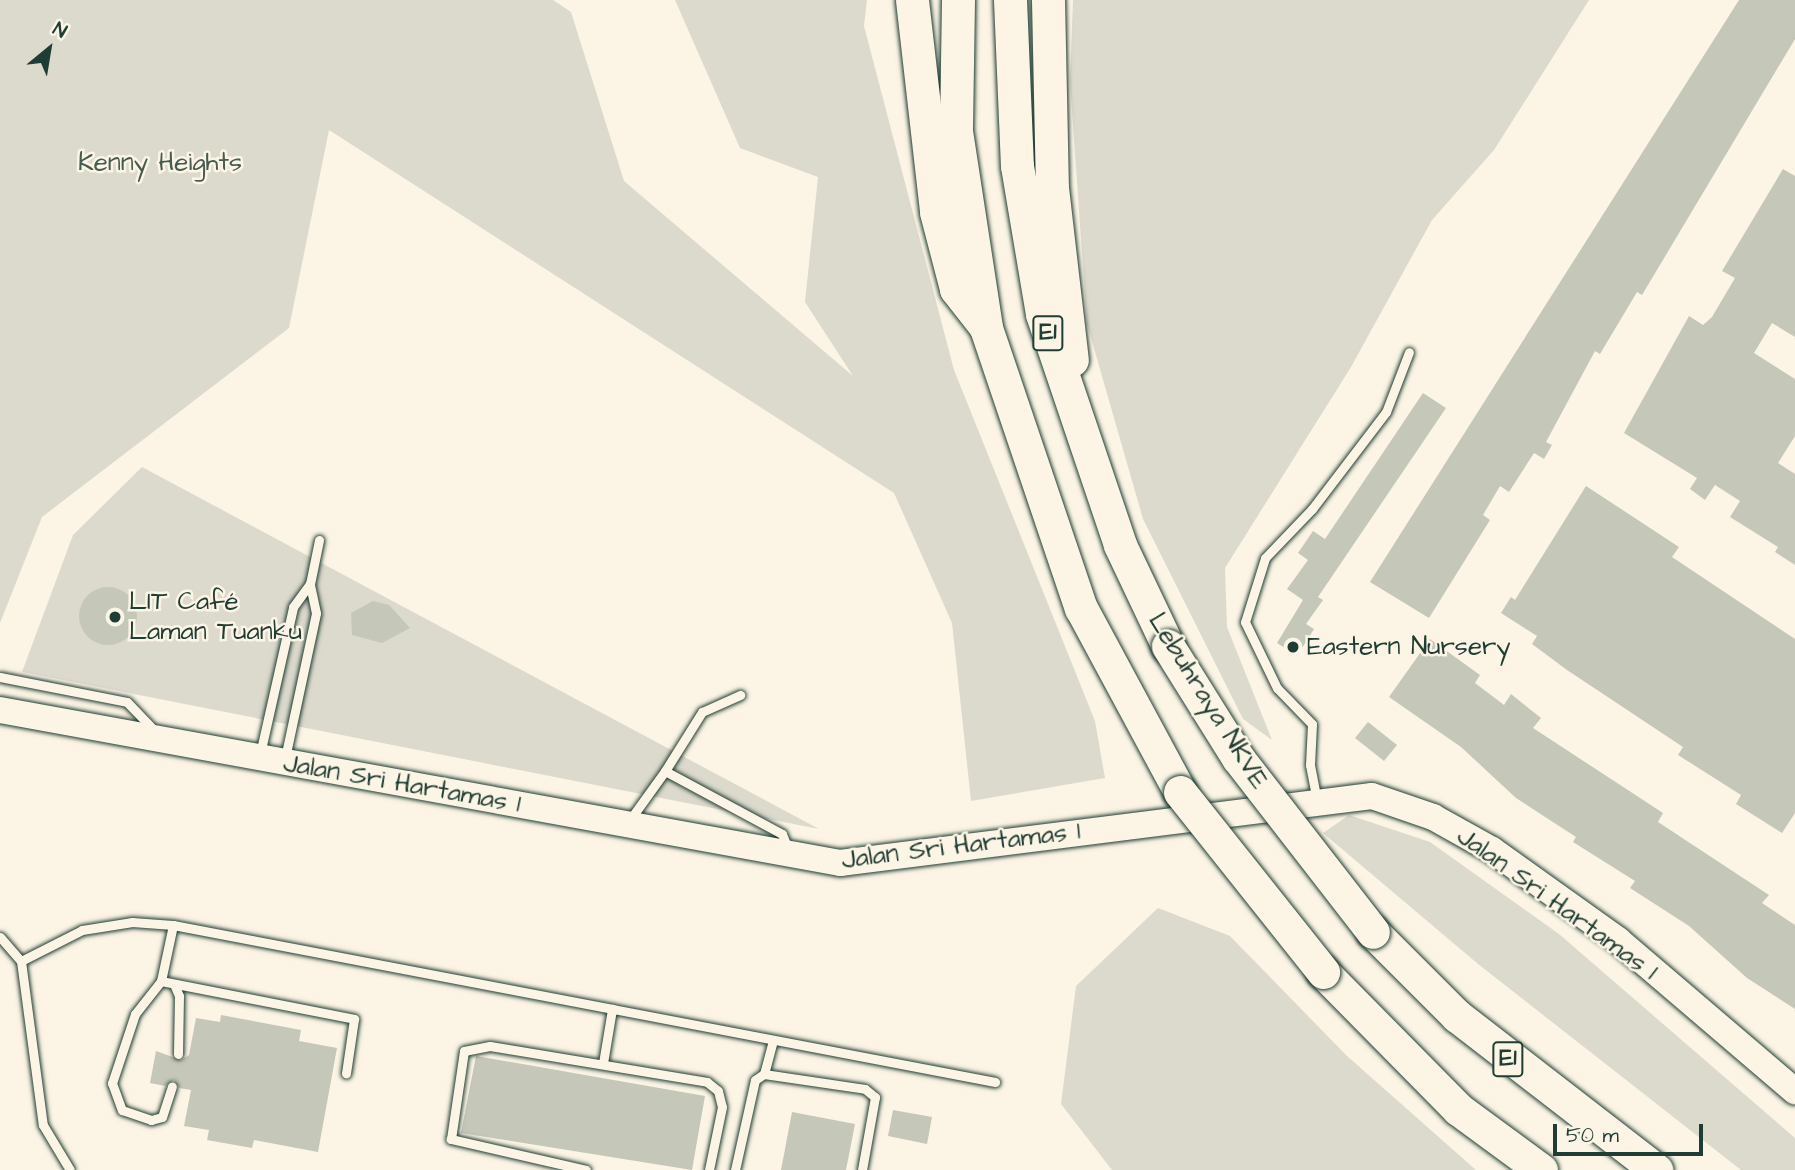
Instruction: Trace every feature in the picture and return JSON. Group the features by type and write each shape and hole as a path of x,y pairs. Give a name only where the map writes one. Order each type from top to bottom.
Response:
{"highway":[{"path":"912,0 936,212 956,289 986,328"},
{"name":"E1","path":"958,0 957,131 986,328 1081,608 1180,792 1323,972 1458,1109 1541,1170"},
{"name":"Lebuhraya NKVE","path":"1010,0 1017,166 1042,314 1120,545 1168,646 1238,758 1373,932 1457,1016 1656,1170"},
{"path":"1048,0 1052,188 1073,356 1065,382"}],"street":[{"name":"Jalan Sri Hartamas 1","path":"0,710 840,863 1372,796 1433,817 1492,850 1618,940 1795,1091"}],"lane":[{"path":"1317,803 1310,765 1312,724 1277,688 1245,622 1265,558 1312,509 1386,412 1409,352"},
{"path":"271,761 316,613 310,584 319,540"},
{"path":"271,761 293,607 310,584"},
{"path":"0,677 127,702 164,741"},
{"path":"626,825 665,771 702,712 740,695"},
{"path":"665,771 782,834 790,854"},
{"path":"21,961 82,930 132,922 173,925 995,1082"},
{"path":"172,1087 162,1117 150,1120 121,1110 112,1083 135,1014 161,981 173,925"},
{"path":"0,937 21,961 43,1125 70,1170"},
{"path":"161,981 354,1019 346,1073"},
{"path":"174,985 179,996 178,1054"},
{"path":"603,1063 612,1009"},
{"path":"735,1170 755,1080 764,1074 773,1040"},
{"path":"586,1170 462,1146 451,1139 449,1128 464,1051 490,1046 603,1063 708,1083 718,1091 722,1107 709,1170"},
{"path":"764,1074 865,1090 875,1097 862,1170"}],"green space":[{"name":"Kenny Heights","path":"0,0 553,0 571,12 624,181 853,376 805,302 818,177 740,148 675,0 867,0 864,26 954,370 1095,721 1105,778 971,801 952,623 894,493 329,130 289,328 42,517 0,623"},
{"path":"1073,0 1589,0 1494,150 1432,220 1351,367 1225,568 1227,627 1272,740 1243,719 1143,519 1087,324 1070,83"},
{"path":"142,467 819,829 22,672 73,535"},
{"path":"1349,815 1430,842 1559,934 1795,1138 1795,1170 1741,1170 1478,964 1323,833"},
{"path":"1158,908 1230,936 1347,1056 1476,1170 1112,1170 1061,1104 1076,986"}],"building":[{"path":"1739,0 1795,0 1795,39 1642,295 1637,292 1600,354 1595,351 1546,442 1552,445 1544,459 1534,453 1509,492 1500,486 1483,515 1490,520 1429,618 1370,582"},
{"path":"1783,169 1795,176 1795,337 1772,323 1754,353 1795,379 1795,436 1778,463 1795,474 1795,565 1775,552 1778,547 1730,517 1740,501 1715,485 1705,500 1690,489 1697,478 1624,433 1689,316 1703,325 1712,317 1735,278 1722,271"},
{"path":"1423,393 1446,408 1318,597 1323,600 1306,624 1314,629 1297,656 1277,643 1303,600 1287,589 1308,560 1298,553 1313,531 1325,539"},
{"path":"1586,486 1679,547 1672,557 1795,639 1795,813 1782,833 1736,804 1741,795 1678,755 1683,747 1567,670 1532,644 1537,636 1501,613 1511,597 1515,600"},
{"path":"102,587 114,587 129,595 137,610 137,622 129,637 114,645 102,645 87,637 79,622 79,610 87,595"},
{"path":"373,601 389,605 410,628 382,643 352,635 351,613"},
{"path":"1430,639 1480,675 1475,683 1504,705 1511,694 1541,718 1533,728 1663,813 1658,822 1769,895 1762,903 1795,925 1795,1009 1747,978 1689,926 1630,888 1635,881 1573,842 1576,837 1516,798 1461,747 1389,697"},
{"path":"1368,722 1397,745 1384,761 1355,738"},
{"path":"221,1015 301,1030 299,1041 337,1048 318,1152 254,1140 252,1148 207,1140 209,1130 184,1126 191,1090 179,1088 174,1080 165,1086 150,1083 156,1051 181,1060 189,1055 196,1018 220,1022"},
{"path":"476,1056 705,1096 692,1170 461,1133"},
{"path":"893,1110 932,1117 927,1144 888,1136"},
{"path":"792,1112 855,1124 846,1170 781,1170"}],"place":[{"name":"LIT Café Laman Tuanku","path":"115,617"},
{"name":"Eastern Nursery","path":"1293,647"}]}
